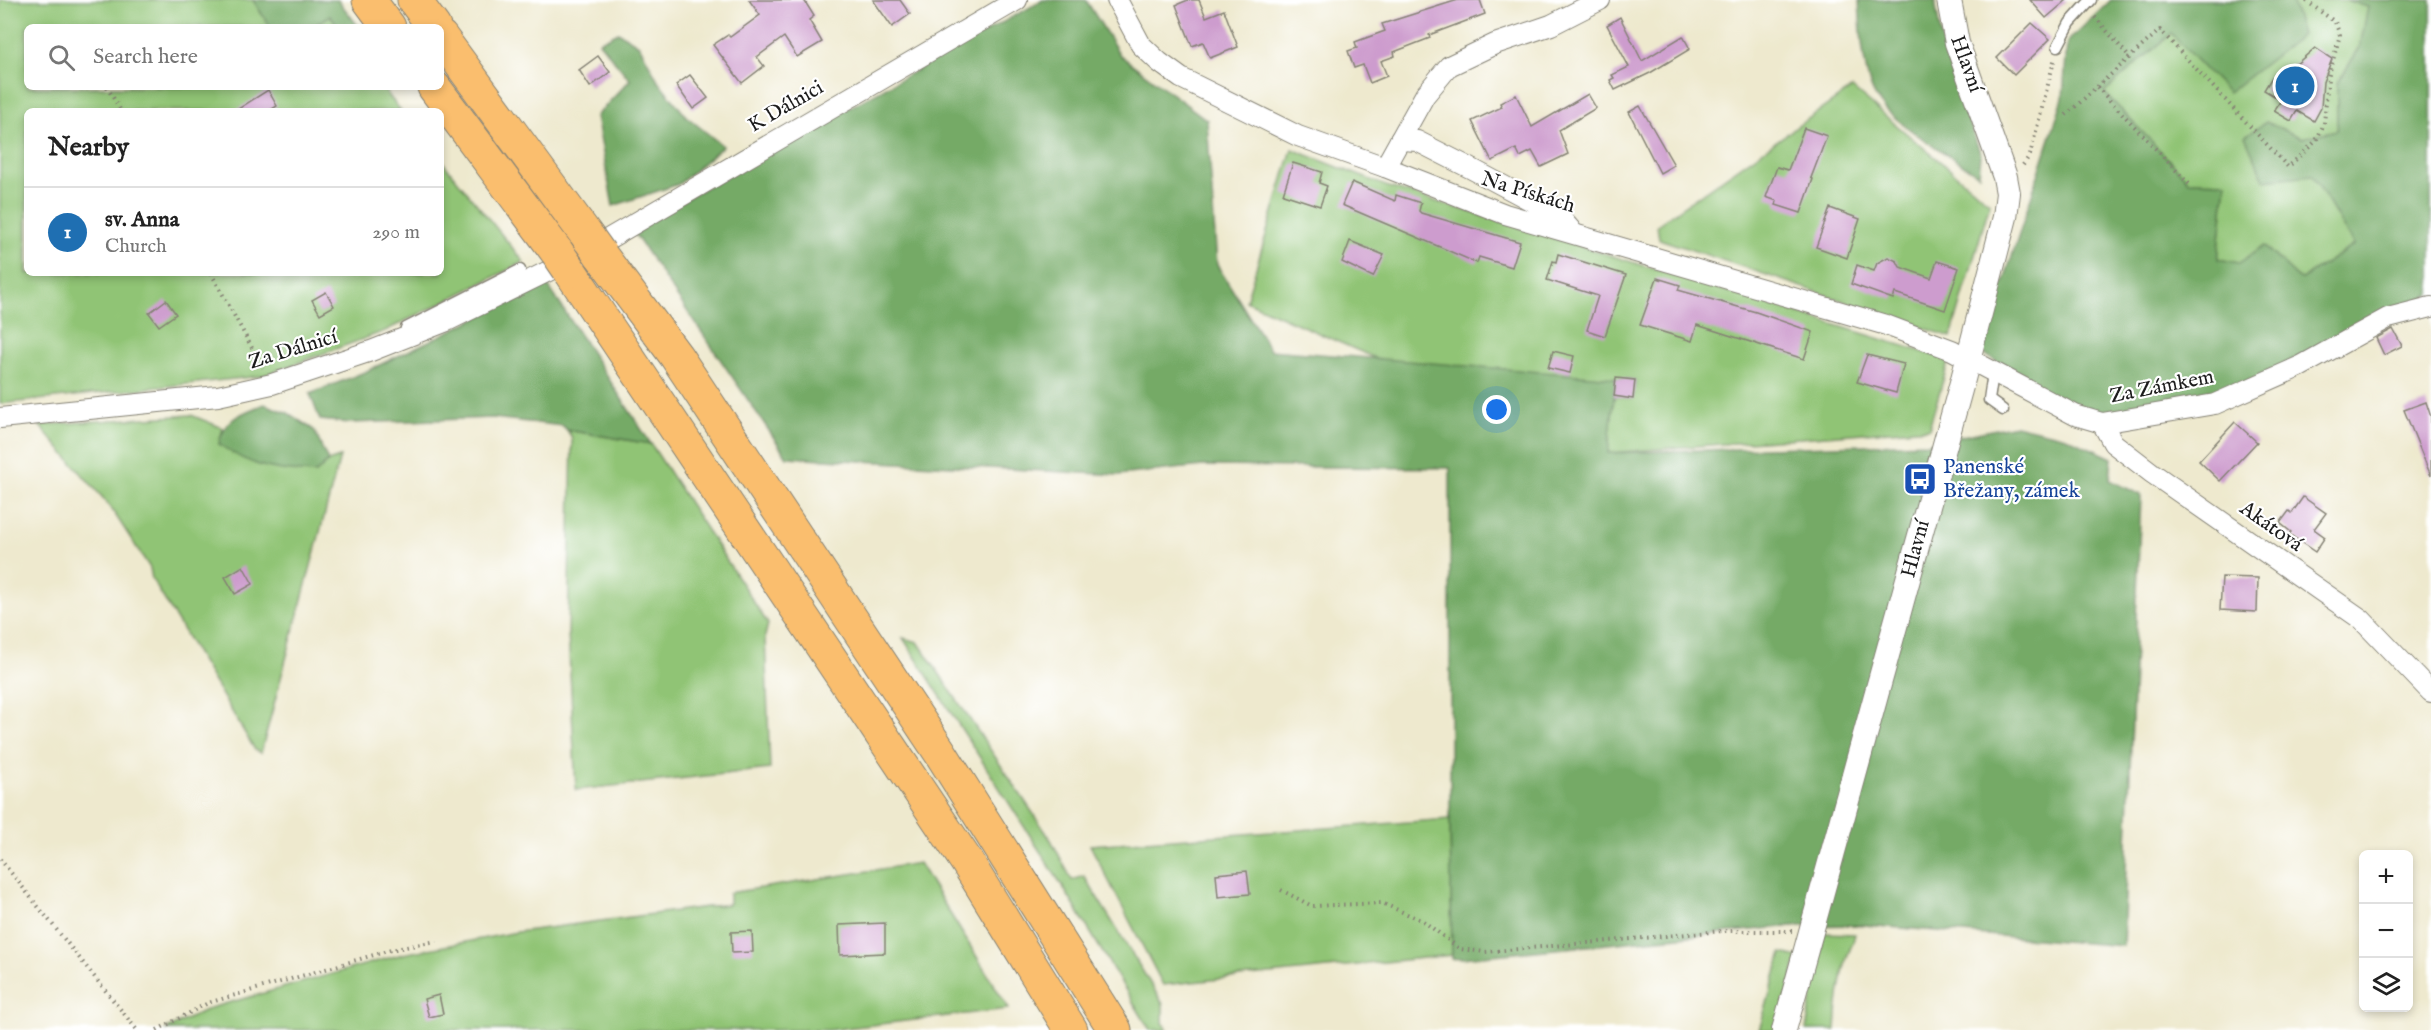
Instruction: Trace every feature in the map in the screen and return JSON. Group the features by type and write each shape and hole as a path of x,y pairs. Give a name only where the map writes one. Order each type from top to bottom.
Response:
{"highway":[{"path":"369,0 387,24"},
{"path":"414,0 432,24"},
{"path":"444,42 1071,1030"},
{"path":"437,90 579,254 676,356 940,752 1115,1030"}],"street":[{"name":"K Dálnici","path":"579,254 1017,0"},
{"name":"Na Pískách","path":"1117,0 1141,45 1181,78 1298,136 1505,214 1886,325 1952,350 1968,359"},
{"path":"1385,167 1425,94 1449,66 1495,44 1551,26 1600,0"},
{"name":"Hlavní","path":"1784,1030 2005,217 2007,187 1990,131 1957,43 1949,0"},
{"path":"1400,140 1417,141 1472,169 1558,215 1573,232"},
{"name":"Za Dálnicí","path":"0,418 218,396 272,384 371,351 447,321 579,254"},
{"name":"Za Zámkem","path":"1968,359 2075,415 2102,423 2214,404 2301,366 2388,318 2431,307"},
{"name":"Akátová","path":"2102,423 2113,443 2361,619 2414,671 2431,692"}],"lane":[{"path":"2058,46 2070,23 2088,3"},
{"path":"371,351 383,340 520,270"},
{"path":"1993,372 1989,400 2003,410"}],"path":[{"path":"2066,115 2160,30 2288,167 2316,141 2324,124 2328,78 2340,35 2335,22 2306,0"},
{"path":"2088,3 2130,58"},
{"path":"2007,187 2030,155 2058,46"},
{"path":"2097,87 2190,185"},
{"path":"109,90 119,108"},
{"path":"213,276 272,384"},
{"path":"0,859 137,1030"},
{"path":"1281,890 1311,906 1382,903 1423,921 1460,949 1485,952 1722,931 1810,931"},
{"path":"157,1030 208,1003 391,950 436,940"}],"green space":[{"path":"0,0 253,0 268,24 24,24 24,90 384,90 399,108 24,108 24,276 444,276 444,164 524,262 385,331 262,376 0,404"},
{"path":"253,0 338,0 357,24 337,24 330,15 316,24 268,24"},
{"path":"1043,0 1086,0 1120,55 1207,120 1217,265 1270,350 1616,378 1608,453 1927,443 2016,425 2066,437 2112,458 2110,480 2141,495 2123,946 1864,925 1793,926 1452,959 1450,468 1203,466 1118,475 787,457 631,229"},
{"path":"1859,0 1935,0 1943,48 1981,155 1979,175 1907,128 1875,96 1865,63"},
{"path":"2111,0 2292,0 2302,35 2228,93 2171,34 2104,92 2189,181 2226,182 2218,259 2239,263 2264,246 2300,280 2354,245 2312,175 2264,180 2245,136 2266,122 2302,138 2337,130 2337,84 2360,47 2368,7 2346,0 2431,0 2431,294 2237,387 2115,418 2076,411 1981,352 2063,98 2067,42"},
{"path":"2292,0 2346,0 2369,7 2360,47 2337,84 2337,130 2302,138 2266,122 2264,180 2312,174 2354,245 2300,280 2264,246 2239,263 2218,259 2226,182 2189,181 2104,92 2171,34 2302,35"},
{"path":"331,15 337,24 317,24"},
{"path":"618,32 639,45 659,82 686,116 723,146 679,184 613,206 596,116 630,80 599,42"},
{"path":"1852,88 1990,203 1951,337 1659,239 1657,225"},
{"path":"1292,149 1386,186 1949,360 1929,428 1608,453 1614,396 1633,399 1635,380 1386,363 1246,301"},
{"path":"547,284 651,444 567,430 563,426 493,418 350,423 320,420 310,394 367,371"},
{"path":"264,404 288,413 314,430 328,461 316,473 265,467 242,458 219,444 230,422 241,414"},
{"path":"191,415 223,428 219,444 316,473 328,461 340,457 261,753 255,750 152,579 150,568 109,505 39,425"},
{"path":"567,430 651,444 768,624 765,636 770,769 576,790 568,633 572,438"},
{"path":"903,638 918,642 1051,840 1072,880 1084,876 1163,1004 1163,1022 1167,1030 1150,1030 1061,884"},
{"path":"1450,819 1452,955 1163,985 1090,845"},
{"path":"919,863 1009,1009 829,1030 165,1030 210,1008 403,954 517,932 729,904 729,893"},
{"path":"1824,933 1855,934 1842,978 1836,1030 1806,1030"},
{"path":"1782,953 1798,957 1778,1030 1759,1030"}],"building":[{"path":"749,0 804,0 814,16 809,20 822,42 797,57 784,37 757,57 764,66 742,83 713,45 728,35 730,37 760,15"},
{"path":"873,0 900,0 910,14 892,27"},
{"path":"1188,0 1199,0 1206,17 1224,10 1238,47 1210,58 1203,42 1192,46 1176,5"},
{"path":"1458,0 1480,0 1485,14 1429,35 1430,38 1394,52 1395,56 1381,61 1387,76 1370,83 1363,65 1354,68 1348,51 1357,48 1355,42 1385,31 1382,24"},
{"path":"2030,0 2067,0 2046,18"},
{"path":"1620,17 1642,61 1683,36 1690,49 1650,73 1615,90 1610,80 1614,78 1612,75 1629,67 1607,25"},
{"path":"2032,23 2050,39 2014,75 1997,58"},
{"path":"2315,48 2332,59 2323,82 2321,108 2314,121 2297,111 2291,121 2274,111 2281,100 2264,90 2272,77 2295,65"},
{"path":"598,56 610,72 590,87 579,70"},
{"path":"690,75 708,98 693,109 676,85"},
{"path":"268,90 277,106 274,108 240,108"},
{"path":"1588,94 1596,108 1559,130 1568,154 1541,167 1532,151 1520,157 1516,149 1492,161 1472,121 1502,107 1500,103 1516,95 1532,127"},
{"path":"1640,106 1674,165 1660,173 1629,112"},
{"path":"1804,128 1827,136 1801,213 1776,205 1777,201 1766,197 1777,167 1788,170"},
{"path":"1293,163 1322,172 1319,183 1327,186 1320,206 1283,194"},
{"path":"1352,182 1395,201 1396,195 1421,203 1419,211 1421,213 1520,242 1512,267 1479,257 1477,263 1342,205"},
{"path":"1830,208 1860,219 1847,258 1816,247"},
{"path":"1350,241 1384,255 1373,277 1342,262"},
{"path":"1558,254 1626,275 1605,336 1587,330 1598,296 1547,280 1553,261 1556,262"},
{"path":"1888,257 1897,261 1900,267 1931,278 1937,261 1959,268 1945,310 1895,293 1893,299 1851,284 1857,265 1874,271 1877,263"},
{"path":"1657,278 1680,285 1678,290 1756,312 1813,332 1804,359 1697,325 1692,341 1640,325"},
{"path":"326,292 334,306 320,314 312,300"},
{"path":"166,300 176,314 159,326 149,313"},
{"path":"2393,329 2402,346 2384,355 2376,338"},
{"path":"1553,351 1574,356 1570,373 1548,368"},
{"path":"1867,355 1904,364 1896,393 1857,382"},
{"path":"1616,378 1635,380 1633,399 1614,396"},
{"path":"2426,402 2431,417 2431,476 2404,410"},
{"path":"2235,422 2257,442 2220,481 2199,461"},
{"path":"2303,497 2326,513 2314,529 2325,537 2315,552 2289,534 2291,532 2280,523 2289,511 2292,513"},
{"path":"243,566 253,584 235,594 225,577"},
{"path":"2222,577 2258,578 2257,612 2220,610"},
{"path":"1247,871 1250,894 1218,897 1216,874"},
{"path":"885,923 885,953 840,955 839,925"},
{"path":"752,931 753,952 732,953 731,932"},
{"path":"439,995 443,1014 429,1017 424,999"}],"place":[{"name":"sv. Anna","path":"2295,86"},
{"name":"Panenské Břežany, zámek","path":"1920,479"}]}
